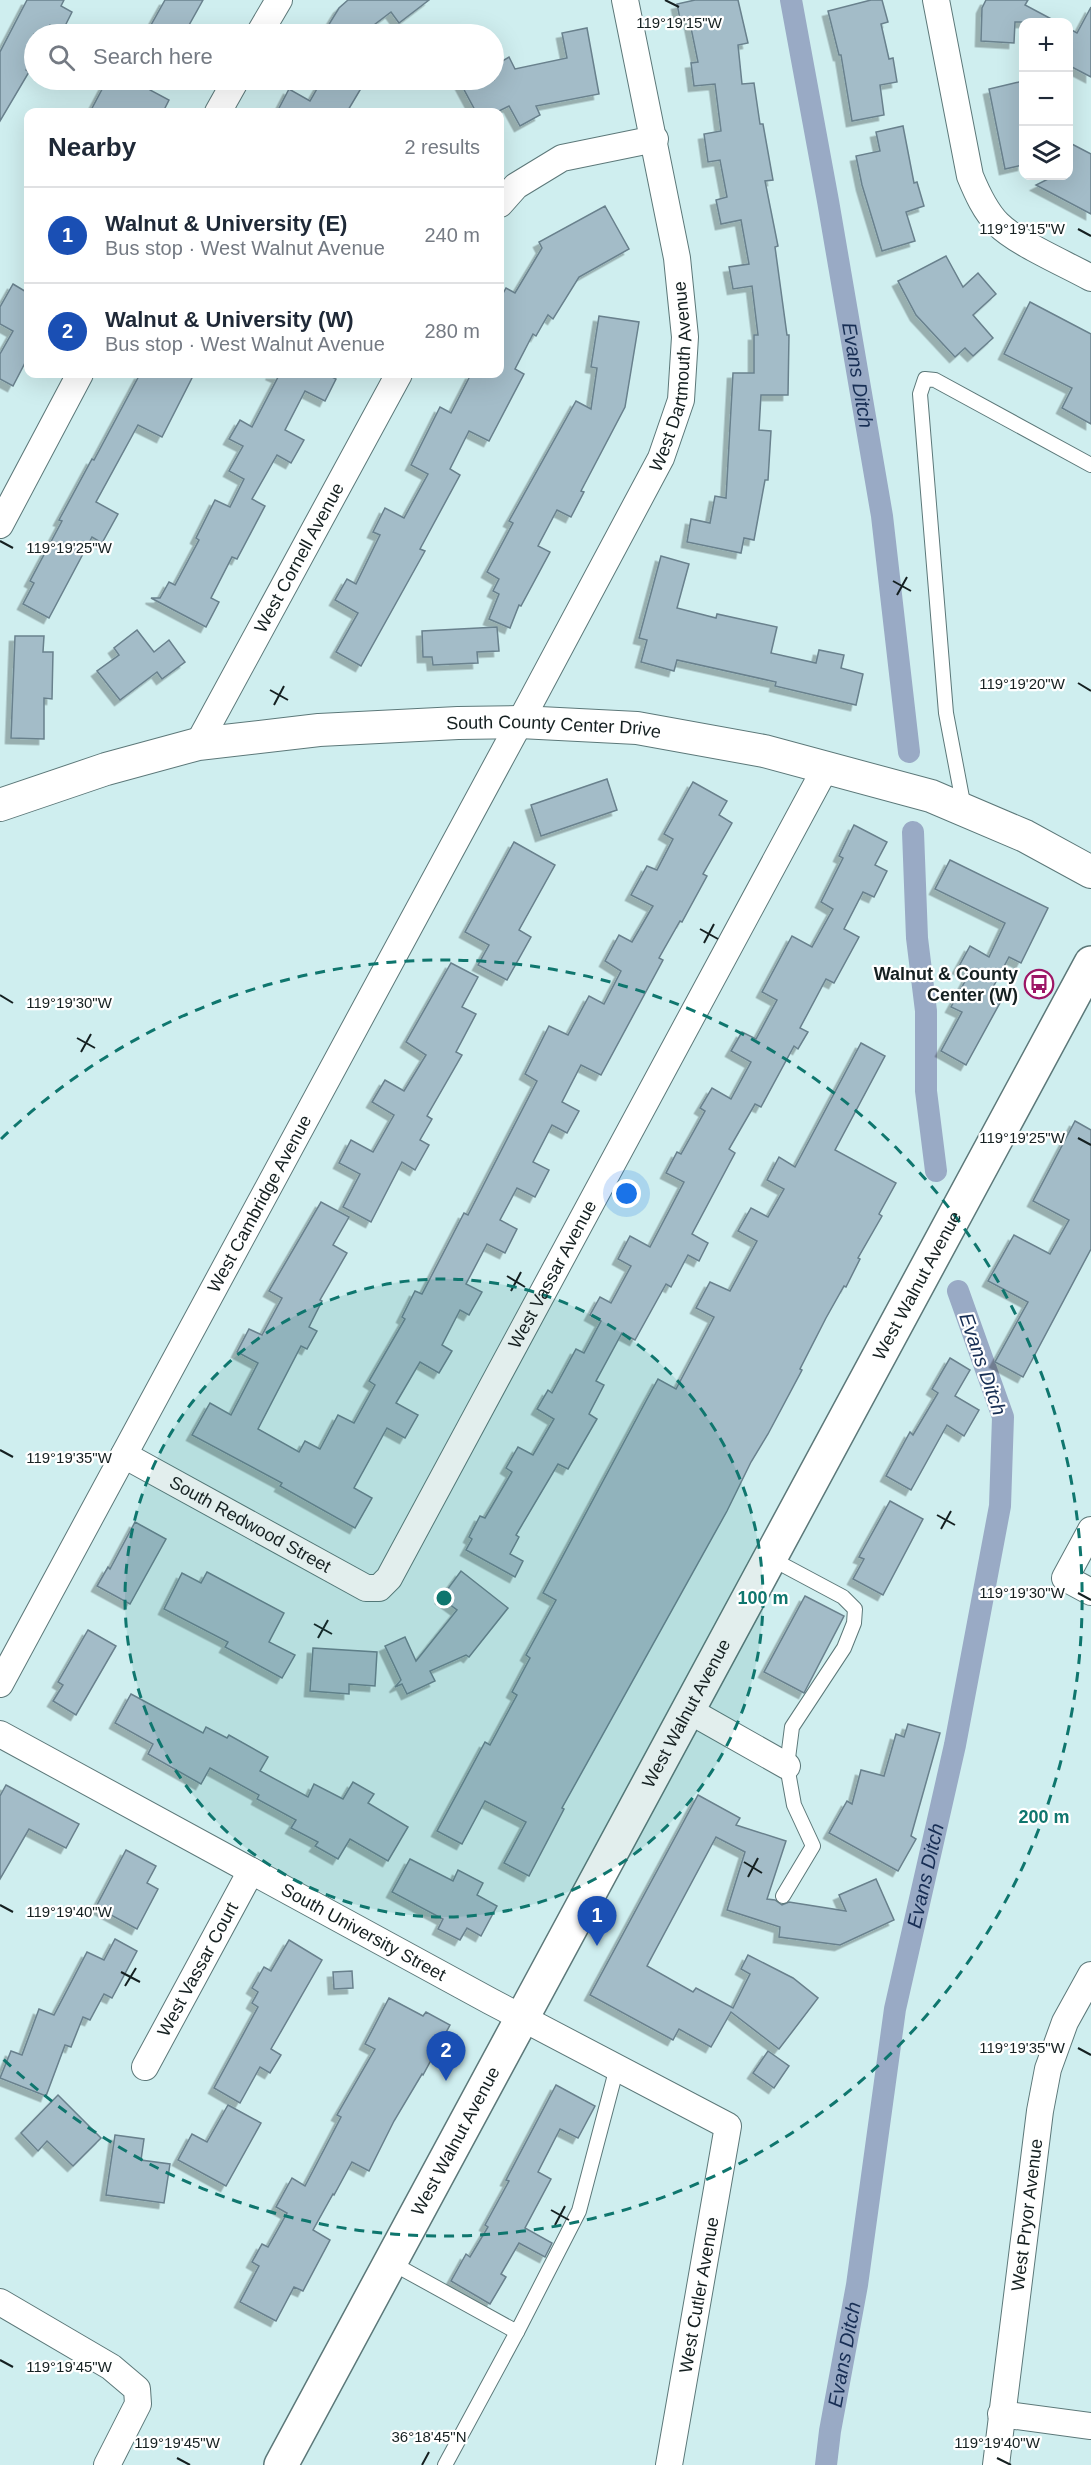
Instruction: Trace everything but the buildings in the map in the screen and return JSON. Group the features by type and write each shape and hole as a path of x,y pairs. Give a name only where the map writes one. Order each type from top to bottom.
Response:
{"main road":[{"name":"West Walnut Avenue","path":"281,2465 1091,963"}],"street":[{"path":"265,24 279,0"},
{"name":"West Dartmouth Avenue","path":"520,722 661,458 681,400 685,337 677,258 626,0"},
{"path":"936,0 970,176 987,211 999,225 1013,235 1091,278"},
{"path":"220,108 230,90"},
{"path":"504,200 516,186 562,158 655,139"},
{"path":"0,525 78,378"},
{"name":"West Cornell Avenue","path":"198,744 397,378"},
{"name":"South County Center Drive","path":"0,805 105,769 198,744 320,730 458,723 520,722 637,728 764,751 930,796 1025,836 1091,872"},
{"name":"West Cambridge Avenue","path":"0,1684 520,722"},
{"name":"West Vassar Avenue","path":"379,1588 389,1578 826,767"},
{"name":"South Redwood Street","path":"124,1455 366,1588 379,1588"},
{"path":"1091,1530 1065,1578 1091,1592"},
{"path":"688,1710 787,1766"},
{"name":"South University Street","path":"0,1734 522,2019 728,2126"},
{"name":"West Vassar Court","path":"145,2067 251,1871"},
{"name":"West Pryor Avenue","path":"996,2465 1040,2111 1046,2079 1065,2022 1091,1976"},
{"name":"West Cutler Avenue","path":"669,2465 728,2126"},
{"path":"0,2302 111,2367 137,2389 138,2404 107,2465"},
{"path":"1001,2414 1091,2426"}],"lane":[{"path":"964,810 946,713 920,394 924,379 935,380 1091,465"},
{"path":"770,1558 843,1598 855,1609 854,1623 844,1648 792,1727 787,1766 795,1809 813,1846 783,1896"},
{"path":"445,2465 579,2211 617,2067"},
{"path":"390,2262 517,2332"}],"waterway":[{"name":"Evans Ditch","path":"791,0 882,516 909,752"},
{"name":"Evans Ditch","path":"913,832 917,938 926,1011 926,1091 936,1171"},
{"name":"Evans Ditch","path":"826,2465 830,2431 857,2285 895,2009 955,1745 1000,1506 1003,1417 958,1291"}],"place":[{"name":"Walnut & County Center (W)","path":"1039,984"},
{"name":"Walnut & University (E)","path":"597,1946"},
{"name":"Walnut & University (W)","path":"446,2081"}]}
